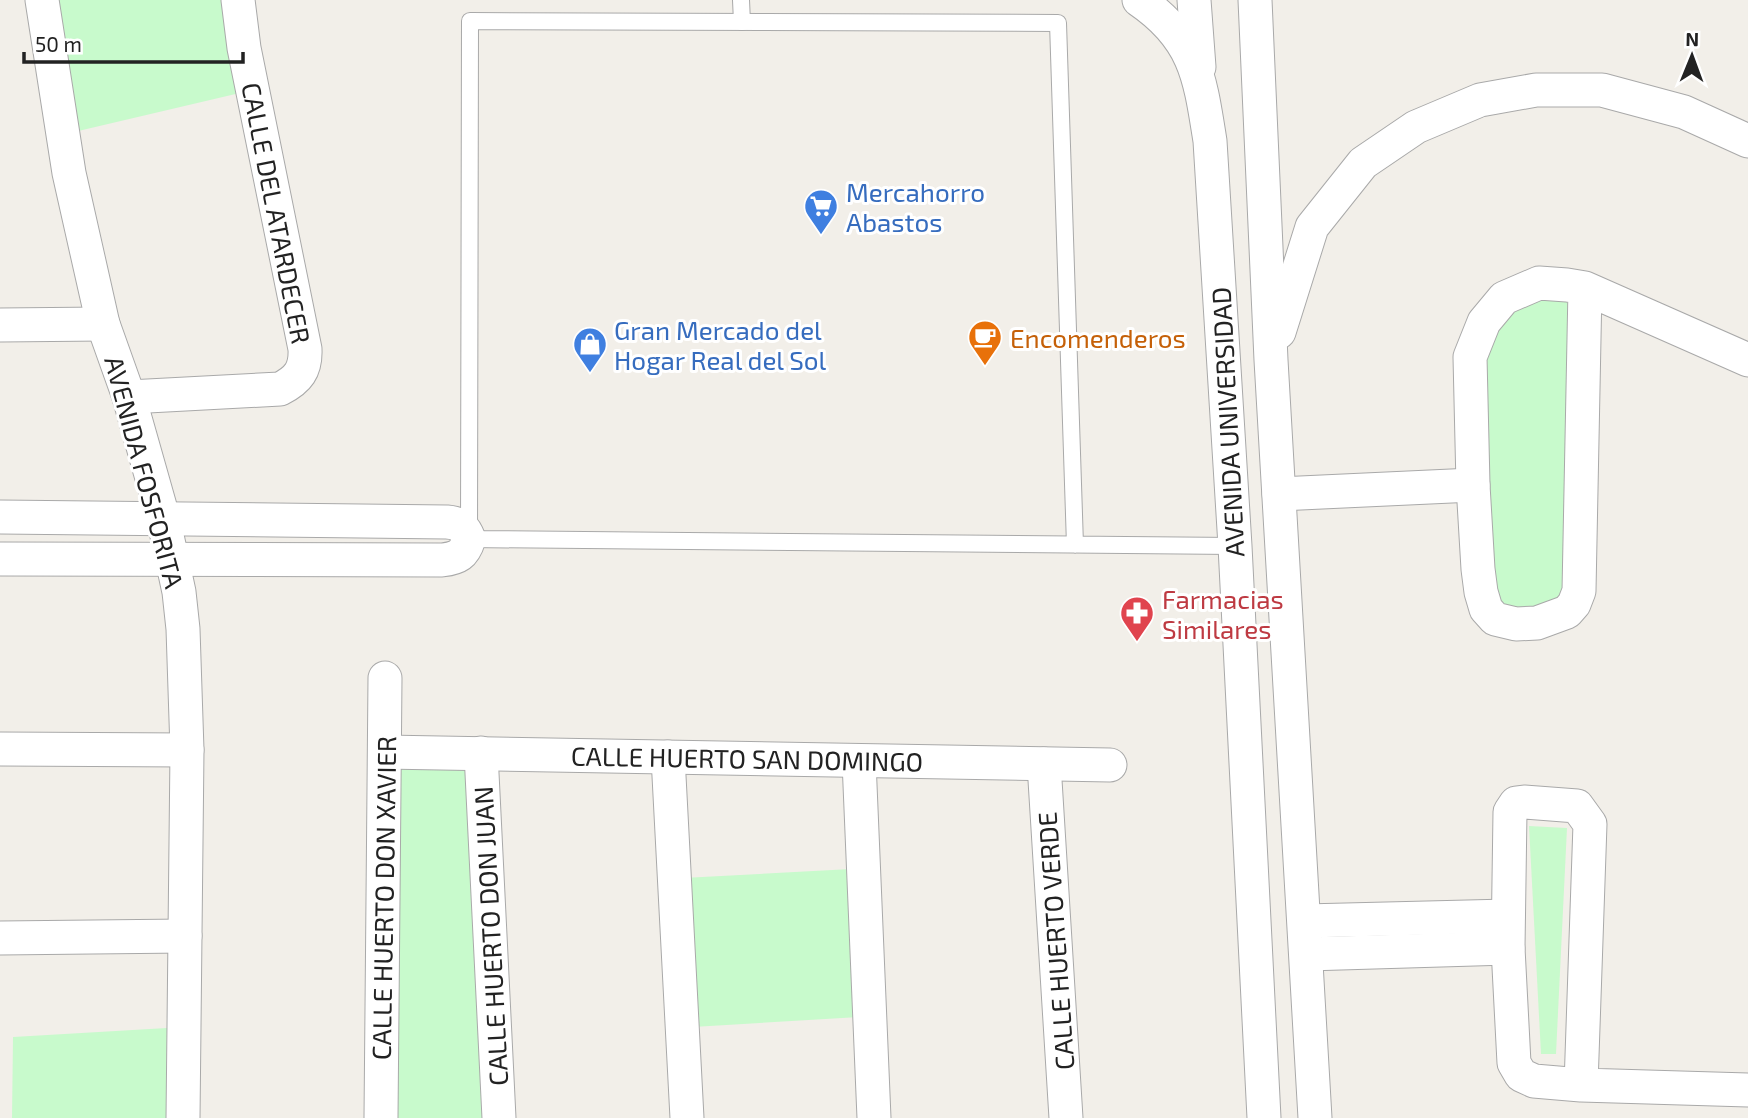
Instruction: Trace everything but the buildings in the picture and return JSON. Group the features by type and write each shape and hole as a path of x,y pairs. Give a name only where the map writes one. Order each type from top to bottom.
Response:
{"street":[{"name":"AVENIDA FOSFORITA","path":"42,0 69,173 103,324 129,397 163,517 183,629 187,750 183,1118"},
{"name":"CALLE DEL ATARDECER","path":"129,397 280,389 293,383 306,362 244,48 239,0"},
{"name":"AVENIDA UNIVERSIDAD","path":"1139,0 1156,12 1183,42 1200,81 1210,141 1235,546 1264,1118"},
{"path":"1194,0 1200,81"},
{"name":"AVENIDA UNIVERSIDAD","path":"1255,0 1271,360 1315,1118"},
{"name":"AVENIDA UNIVERSIDAD","path":"1271,360 1312,226 1363,163 1416,127 1480,100 1536,90 1601,90 1684,112 1748,141"},
{"path":"1585,288 1579,591 1574,604 1567,612 1536,623 1516,624 1495,619 1486,609 1480,592 1473,485 1470,357 1483,322 1504,298 1539,283 1585,288 1748,360"},
{"path":"0,325 103,324"},
{"path":"1225,366 1271,360"},
{"path":"1279,494 1473,485"},
{"path":"0,517 447,522 457,523 465,529 469,539 465,552 456,558 442,560 0,559"},
{"name":"CALLE HUERTO DON XAVIER","path":"381,1118 385,678"},
{"path":"0,749 187,750"},
{"name":"CALLE HUERTO SAN DOMINGO","path":"385,752 1110,765"},
{"name":"CALLE HUERTO DON JUAN","path":"481,754 499,1118"},
{"path":"668,757 687,1118"},
{"path":"859,761 874,1118"},
{"name":"CALLE HUERTO VERDE","path":"1044,764 1066,1118"},
{"path":"1581,1085 1590,824 1577,806 1516,803 1510,811 1508,932 1514,1063 1521,1075 1534,1080 1581,1085 1748,1090"},
{"path":"1305,922 1508,932"},
{"path":"1307,954 1508,932"},
{"path":"0,939 185,936"}],"lane":[{"path":"741,0 742,22"},
{"path":"1075,545 1058,23 470,21 469,539 1075,545 1235,546"}],"green space":[{"path":"57,0 231,0 244,92 74,132"},
{"path":"1541,288 1578,296 1561,608 1494,607 1476,358 1486,333"},
{"path":"399,767 476,768 488,1118 391,1118"},
{"path":"1529,826 1567,828 1556,1054 1541,1054"},
{"path":"851,869 859,1017 693,1027 683,878"},
{"path":"167,1028 166,1118 12,1118 13,1037"}],"place":[{"name":"Mercahorro Abastos","path":"821,236"},
{"name":"Encomenderos","path":"985,367"},
{"name":"Gran Mercado del Hogar Real del Sol","path":"590,374"},
{"name":"Farmacias Similares","path":"1137,643"}]}
